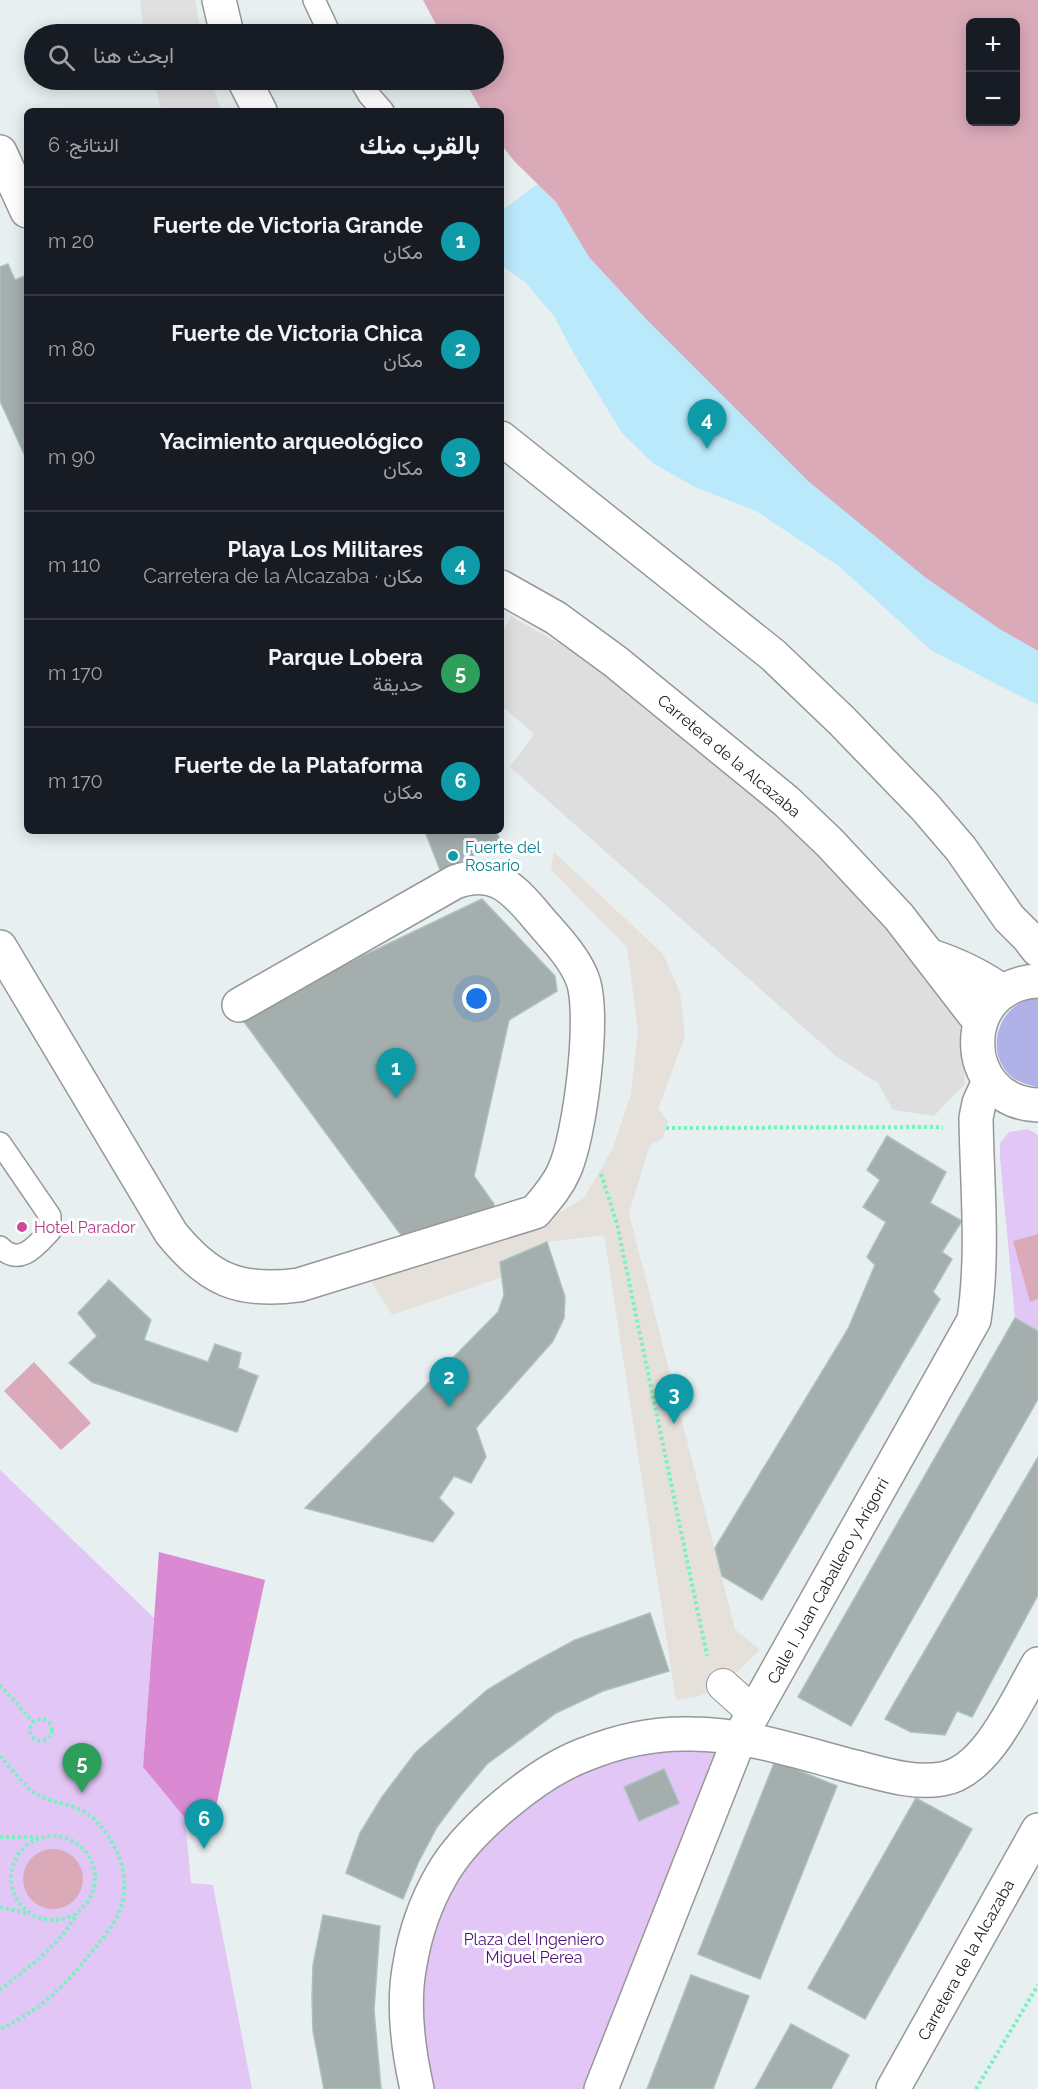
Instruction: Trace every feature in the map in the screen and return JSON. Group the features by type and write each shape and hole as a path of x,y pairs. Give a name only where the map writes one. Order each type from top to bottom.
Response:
{"street":[{"path":"219,0 224,24"},
{"path":"249,90 258,108"},
{"path":"0,152 24,204"},
{"path":"504,440 773,655 842,721 925,807 961,849 1009,918 1038,950"},
{"name":"Carretera de la Alcazaba","path":"504,589 556,618 616,662 786,801 830,843 891,909 931,956 980,1022"},
{"path":"0,947 171,1233 190,1256 219,1276 252,1287 277,1288 299,1285 535,1212 551,1194 565,1170 581,1108 588,1010 582,978 569,955 517,893 506,885 494,879 480,877 455,882 239,1005"},
{"path":"1009,918 1015,940 1019,986"},
{"path":"931,956 957,964 981,976 1019,986"},
{"path":"1019,986 993,1000 980,1022 976,1042 980,1062 989,1081 1013,1100 1035,1107"},
{"name":"Calle I. Juan Caballero y Arigorri","path":"747,1725 974,1320 979,1290 980,1255 976,1118 979,1103 989,1081"},
{"path":"417,2089 408,2036 406,2001 409,1964 417,1934 441,1874 485,1822 516,1796 550,1773 583,1755 621,1742 747,1725 895,1777 943,1779 962,1773 990,1747 1038,1664"},
{"path":"716,1676 747,1725"},
{"path":"601,2089 747,1725"},
{"name":"Carretera de la Alcazaba","path":"893,2089 1038,1830"}],"lane":[{"path":"314,0 325,24"},
{"path":"366,90 380,108"},
{"path":"0,1143 50,1216 50,1231 30,1253 14,1255 0,1247"}],"path":[{"path":"666,1128 935,1127"},
{"path":"600,1170 619,1236 716,1676"},
{"path":"0,1685 33,1722"},
{"path":"43,1719 50,1723 52,1733 47,1739 40,1741 34,1738 30,1728 33,1722 43,1719"},
{"path":"0,1756 39,1796 62,1802 91,1816 110,1837 119,1856 124,1880 122,1904 109,1930 65,1985 39,2007 0,2029"},
{"path":"27,1913 16,1899 11,1886 10,1872 23,1848 35,1840 48,1836"},
{"path":"0,1837 48,1836 62,1837 75,1842 86,1852 93,1864 95,1877 93,1891 87,1904 77,1913 64,1919 50,1921 0,1907"},
{"path":"0,1990 54,1944 77,1913"},
{"path":"976,2089 1038,1985"}],"shaded area":[{"path":"140,0 195,0 199,24 143,24"},
{"path":"423,0 1038,0 1038,651 998,628 926,578 808,481 647,320 589,257 556,202 514,161 504,148 504,108 480,108 470,90 504,90 504,24 436,24"},
{"path":"156,90 214,90 220,108 161,108"},
{"path":"511,616 586,659 648,712 714,759 831,862 954,1001 962,1033 965,1084 934,1116 893,1110 878,1083 837,1057 510,767 534,734 504,708 504,631"},
{"path":"554,852 663,954 680,993 685,1036 658,1109 668,1121 663,1138 650,1145 629,1213 735,1629 760,1650 723,1685 700,1696 676,1700 604,1235 547,1242 501,1262 502,1277 392,1315 371,1281 486,1244 562,1211 584,1198 613,1148 631,1094 638,1031 627,947 551,870"},
{"path":"1038,998 1038,1087 1012,1077 1003,1067 998,1054 997,1042 999,1029 1013,1008 1024,1001"},
{"path":"1038,1234 1038,1299 1030,1302 1013,1241"},
{"path":"34,1362 91,1423 61,1450 4,1391"},
{"path":"159,1552 265,1580 214,1816 185,1818 143,1767"},
{"path":"47,1849 59,1849 70,1854 78,1862 83,1879 81,1891 70,1904 59,1909 47,1909 36,1904 28,1896 23,1885 23,1873 28,1862 36,1854"}],"sand":[{"path":"538,184 556,202 589,257 647,320 926,578 998,628 1038,651 1038,705 932,651 840,567 756,511 695,487 654,464 622,433 574,354 554,316 525,282 504,267 504,209"}],"green space":[{"path":"1028,1129 1038,1135 1038,1331 1015,1318 1000,1159 1000,1143 1009,1132"},
{"path":"0,1470 154,1618 143,1767 185,1818 191,1883 213,1885 252,2089 0,2089"},
{"name":"Plaza del Ingeniero Miguel Perea","path":"740,1737 601,2089 417,2089 408,2035 442,1874 583,1754"}],"building":[{"path":"8,264 15,280 24,276 24,454 0,401 0,267"},
{"name":"Fuerte del Rosarío","path":"426,834 497,834 501,843 440,870"},
{"path":"482,899 555,976 557,991 509,1020 474,1176 494,1204 494,1214 404,1239 239,1015"},
{"path":"887,1136 946,1172 930,1203 962,1221 942,1252 952,1259 933,1292 940,1299 762,1600 722,1576 715,1548 848,1329 875,1265 867,1257 886,1222 863,1207 880,1180 867,1170"},
{"path":"547,1242 565,1297 564,1318 553,1341 476,1428 486,1457 471,1483 454,1476 439,1498 454,1513 433,1542 305,1508 498,1312 504,1295 500,1262"},
{"path":"109,1280 151,1320 144,1340 208,1362 215,1344 241,1353 238,1368 258,1376 237,1432 92,1382 69,1363 97,1336 78,1313"},
{"path":"1015,1318 1038,1331 1038,1399 851,1726 798,1697"},
{"path":"1038,1457 1038,1595 972,1717 957,1711 945,1735 911,1732 885,1719"},
{"path":"650,1613 669,1671 603,1691 556,1713 487,1764 437,1827 418,1863 403,1899 346,1873 360,1833 382,1797 416,1752 487,1690 575,1640"},
{"path":"775,1761 837,1786 760,1979 698,1954"},
{"path":"664,1769 679,1803 639,1821 624,1787"},
{"path":"916,1798 972,1829 865,2019 808,1988"},
{"path":"323,1915 380,1926 374,2010 381,2089 324,2089 313,2031 312,1998 313,1965"},
{"path":"691,1975 749,1996 713,2089 647,2089"},
{"path":"791,2024 849,2055 831,2089 755,2089"}],"place":[{"name":"Playa Los Militares","path":"707,449"},
{"name":"Fuerte del Rosarío","path":"453,856"},
{"name":"Fuerte de Victoria Grande","path":"396,1098"},
{"name":"Hotel Parador","path":"22,1227"},
{"name":"Fuerte de Victoria Chica","path":"449,1407"},
{"name":"Yacimiento arqueológico","path":"674,1424"},
{"name":"Parque Lobera","path":"82,1793"},
{"name":"Fuerte de la Plataforma","path":"204,1849"}]}
